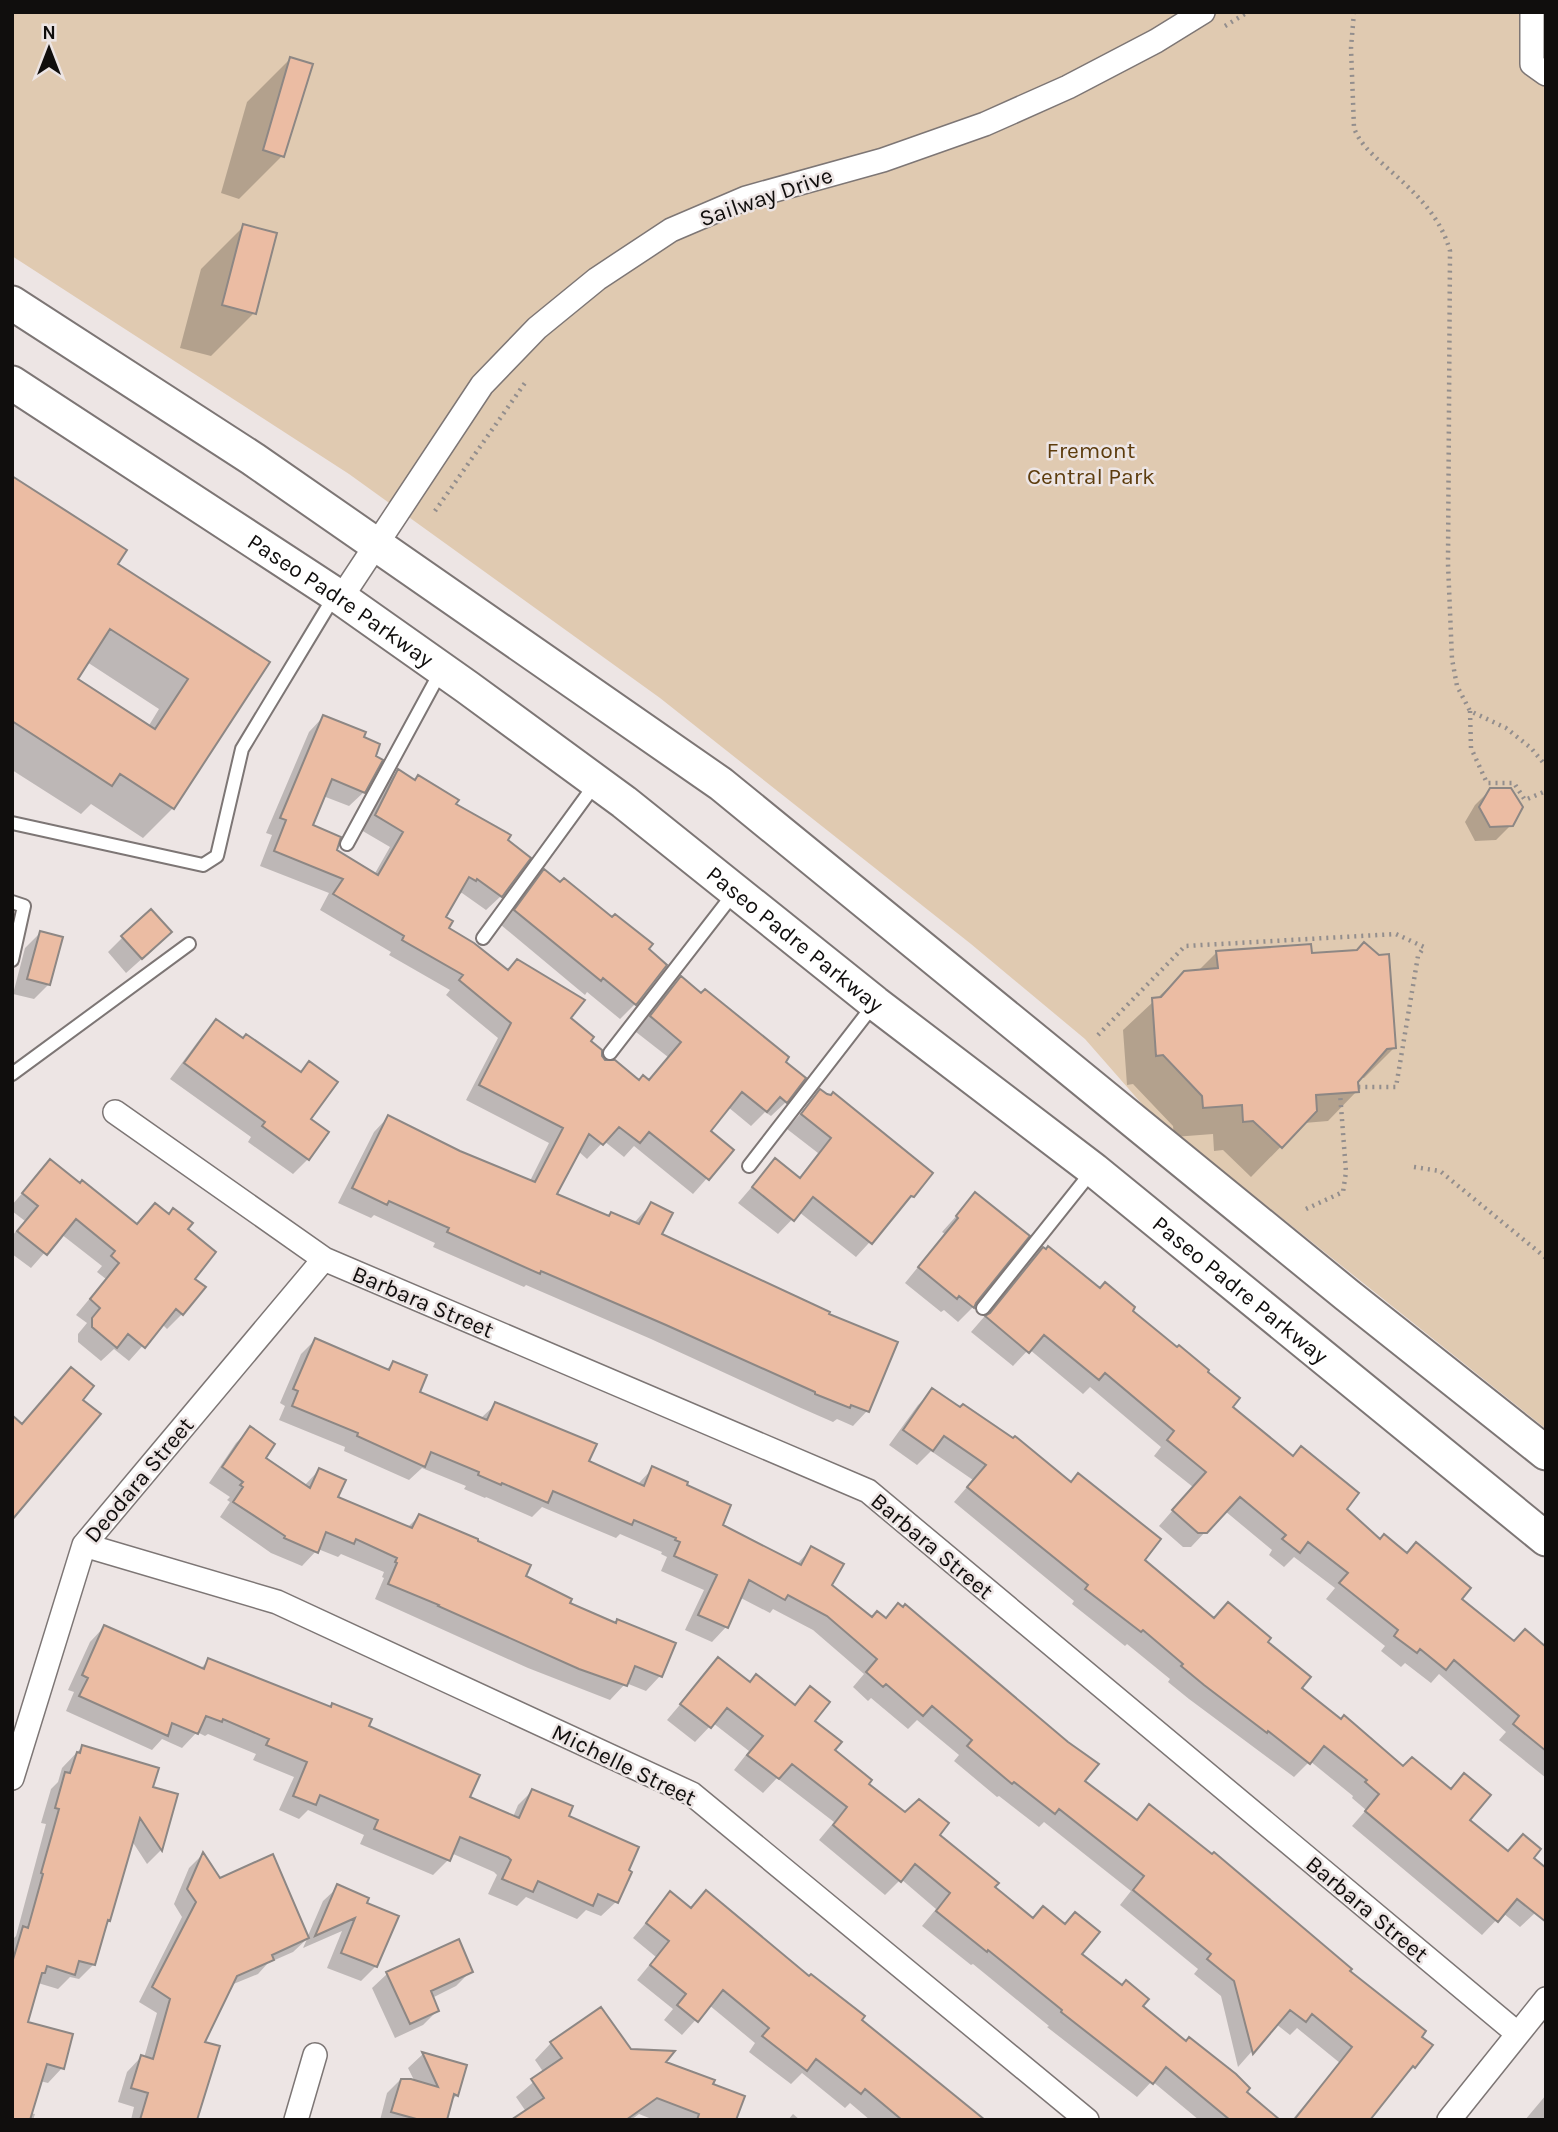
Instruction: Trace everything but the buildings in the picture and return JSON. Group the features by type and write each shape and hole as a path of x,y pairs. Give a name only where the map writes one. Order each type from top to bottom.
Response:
{"main road":[{"path":"12,303 253,459 721,784 1546,1454"},
{"name":"Paseo Padre Parkway","path":"12,383 338,596 597,782 875,1003 1094,1170 1546,1539"}],"street":[{"name":"Sailway Drive","path":"338,596 482,385 537,328 597,279 671,230 746,198 883,160 985,124 1068,87 1156,41 1203,12"},
{"path":"1532,12 1532,64 1546,74"},
{"name":"Barbara Street","path":"115,1112 324,1259 868,1491 1517,2034"},
{"name":"Deodara Street","path":"12,1778 84,1545 324,1259"},
{"name":"Michelle Street","path":"84,1545 277,1602 692,1794 1087,2120"},
{"path":"1449,2120 1546,1999"},
{"path":"296,2120 315,2055"}],"lane":[{"path":"12,823 203,865 217,856 242,749 338,596"},
{"path":"347,844 442,669"},
{"path":"483,938 597,782"},
{"path":"610,1053 736,890"},
{"path":"12,902 24,906 12,960"},
{"path":"12,1074 189,944"},
{"path":"749,1166 875,1003"},
{"path":"983,1308 1094,1170"}],"path":[{"path":"1220,30 1248,12"},
{"path":"1354,12 1351,48 1354,128 1357,138 1433,214 1446,235 1450,251 1449,625 1457,685 1470,711 1471,748 1487,783 1514,783 1525,800 1546,791"},
{"path":"435,511 534,372"},
{"path":"1470,711 1507,727 1546,765"},
{"path":"1098,1035 1185,946 1396,934 1424,947 1418,956 1396,1087 1359,1087"},
{"path":"1306,1209 1343,1192 1346,1172 1340,1093"},
{"path":"1414,1167 1440,1171 1546,1258"}],"green space":[{"name":"Fremont Central Park","path":"12,12 1546,12 1546,1429 1149,1112 1085,1039 971,944 660,698 349,474 12,256"}]}
